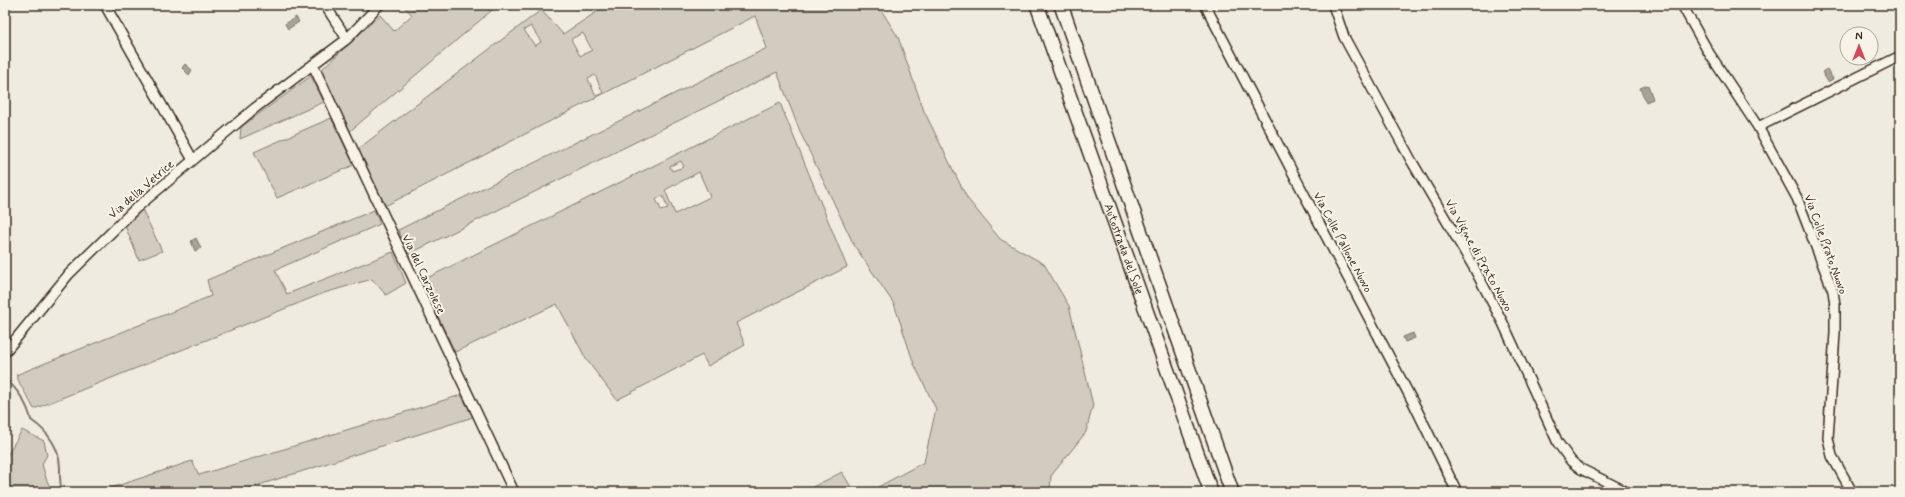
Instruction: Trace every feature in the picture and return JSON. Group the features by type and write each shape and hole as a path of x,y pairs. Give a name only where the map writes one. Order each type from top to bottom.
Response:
{"highway":[{"name":"Autostrada del Sole","path":"1037,5 1211,492"},
{"name":"Autostrada del Sole","path":"1061,5 1232,492"}],"street":[{"path":"105,5 194,160"},
{"path":"325,5 346,39"},
{"name":"Via della Vetrice","path":"5,352 83,260 135,209 255,108 314,65 346,39 379,5"},
{"name":"Via Colle Pallone Nuovo","path":"1205,5 1415,406 1457,492"},
{"name":"Via Vigne di Prato Nuovo","path":"1333,5 1344,36 1408,153 1473,266 1503,323 1558,443 1566,455 1581,469 1627,492"},
{"name":"Via Colle Prato Nuovo","path":"1682,5 1709,53 1758,127 1803,210 1833,291 1835,305 1835,333 1828,438 1832,456 1852,492"},
{"path":"1758,127 1900,56"},
{"name":"Via del Carzolese","path":"314,65 514,492"}],"shaded area":[{"path":"403,5 498,5 349,132 322,69 380,15 394,31 412,15"},
{"path":"607,5 878,5 898,37 924,111 967,198 1000,239 1044,264 1069,306 1093,405 1086,432 1051,476 1050,492 882,492 878,487 924,462 936,409 914,364 894,304 854,245 800,132 777,72 409,254 398,230 767,48 755,16 385,206 358,149 541,10 563,34","holes":["531,26 541,42 535,46 524,30","583,33 592,50 580,56 571,39","595,75 603,93 596,96 588,79"]},
{"path":"296,17 299,22 288,29 285,24"},
{"path":"185,64 192,70 189,75 182,68"},
{"path":"1827,69 1833,79 1828,82 1822,72"},
{"path":"311,76 324,102 240,139 241,127"},
{"path":"1648,85 1653,99 1646,102 1640,88"},
{"path":"780,103 847,267 736,323 745,345 708,366 702,355 617,400 586,359 557,304 455,352 421,281","holes":["681,161 684,167 672,171 670,166","699,172 710,197 675,214 665,190","663,196 668,208 661,210 656,199"]},
{"path":"331,118 354,165 277,198 254,152"},
{"path":"142,209 162,251 139,260 125,226"},
{"path":"374,210 380,224 275,270 287,294 393,252 406,283 386,295 372,279 324,293 34,409 20,384 16,375 211,296 207,280"},
{"path":"196,238 201,248 195,251 191,241"},
{"path":"1413,333 1415,338 1405,342 1403,337"},
{"path":"461,395 473,417 237,492 99,492 192,461 199,475"},
{"path":"22,430 44,441 47,455 42,464 52,492 5,492 5,459"},
{"path":"842,472 854,492 803,492"}],"waterway":[{"path":"5,379 14,387 21,397 30,414 31,420 47,434 55,446 59,460 60,483 63,492"}]}
